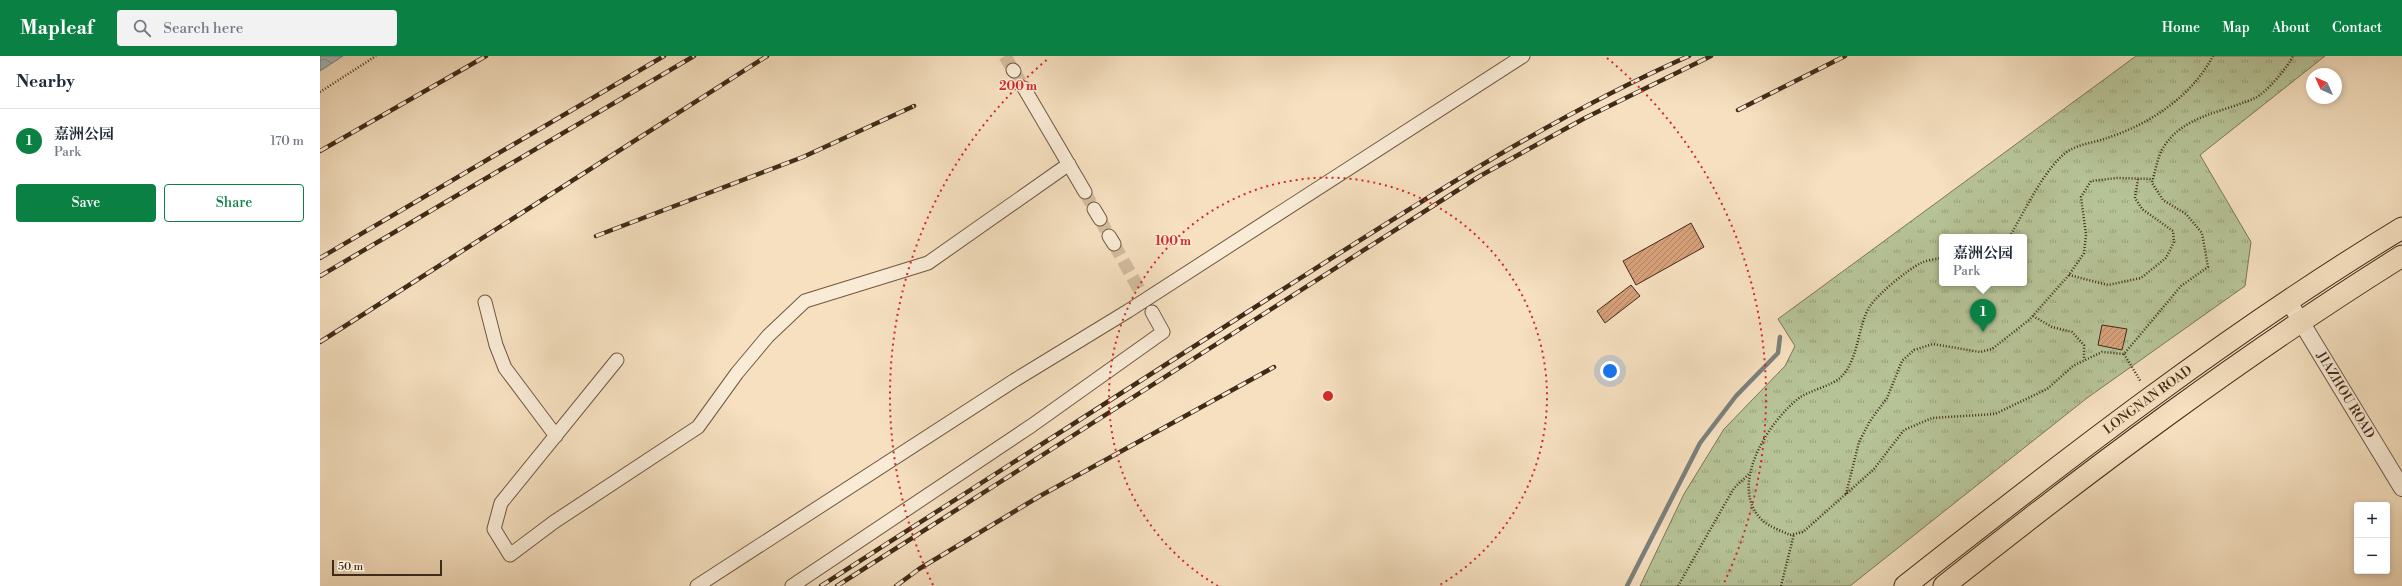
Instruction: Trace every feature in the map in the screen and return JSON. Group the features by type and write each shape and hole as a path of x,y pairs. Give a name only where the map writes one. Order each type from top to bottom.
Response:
{"main road":[{"name":"LONGNAN ROAD","path":"1905,586 2050,471 2151,398 2289,302 2402,228"},
{"name":"LONGNAN ROAD","path":"1944,586 2066,490 2218,380 2402,256"}],"street":[{"path":"697,586 1015,380 1128,311 1523,56"},
{"path":"1024,88 1085,192"},
{"path":"617,360 501,503 494,529 510,555 554,522 698,427 737,373 768,336 805,301 928,263 1069,164"},
{"path":"485,302 496,345 505,368 556,436"},
{"name":"JIAZHOU ROAD","path":"2289,302 2402,488"},
{"path":"792,586 1031,426 1163,332 1152,312"}],"path":[{"path":"320,92 376,56"},
{"path":"2011,234 2054,163 2070,150 2109,138 2149,119 2190,90 2205,72 2213,56"},
{"path":"2124,354 2181,286 2208,267 2202,233 2186,214 2163,200 2152,183 2162,149 2181,128 2202,116 2256,98 2288,66 2293,56"},
{"path":"1846,494 1859,442 1870,421 1887,398 1902,361 1914,350 1933,344 1980,352 1992,349 2010,336 2033,316 2068,275 2084,253 2086,235 2081,197 2091,181 2117,178 2153,179"},
{"path":"2068,275 2108,285 2141,278 2166,258 2174,242 2173,231 2142,209 2135,198 2138,179"},
{"path":"1939,259 1922,263 1891,286 1870,306 1855,352 1842,377 1800,398 1784,412 1760,444 1747,482 1753,505 1763,521 1790,535 1803,532 1874,469 1904,430 1932,418 1995,414 2048,389 2073,366 2102,352 2124,354"},
{"path":"2033,316 2052,326 2072,332 2084,345 2084,361"},
{"path":"2124,354 2151,398"},
{"path":"1678,586 1734,488 1750,474"},
{"path":"1781,586 1794,534"}],"green space":[{"path":"2136,56 2325,56 2310,68 2306,68 2306,71 2200,155 2251,242 2245,286 2087,398 1850,586 1640,586 1684,494 1724,429 1785,366 1795,346 1778,319"}],"water":[{"path":"320,56 343,56 320,71"}],"building":[{"path":"1691,223 1704,247 1636,285 1623,261"},
{"path":"1631,285 1640,296 1605,323 1597,311"},
{"path":"2102,325 2127,329 2122,350 2098,345"}],"waterway":[{"path":"1627,586 1700,443 1736,396 1778,353 1780,337"}],"tunnel":[{"path":"1005,56 1013,70"},
{"path":"1014,71 1024,88"},
{"path":"1085,192 1094,209"},
{"path":"1100,219 1109,236"},
{"path":"1114,244 1150,309"}],"railway":[{"path":"320,151 486,56"},
{"path":"320,258 664,56"},
{"path":"320,276 694,56"},
{"path":"320,342 767,56"},
{"path":"821,586 1377,229 1479,167 1583,108 1689,56"},
{"path":"837,586 1480,176 1585,118 1711,56"},
{"path":"1738,110 1845,56"},
{"path":"596,236 803,157 914,106"},
{"path":"896,586 919,569 1040,496 1274,367"}],"place":[{"name":"嘉洲公园","path":"1983,332"}]}
